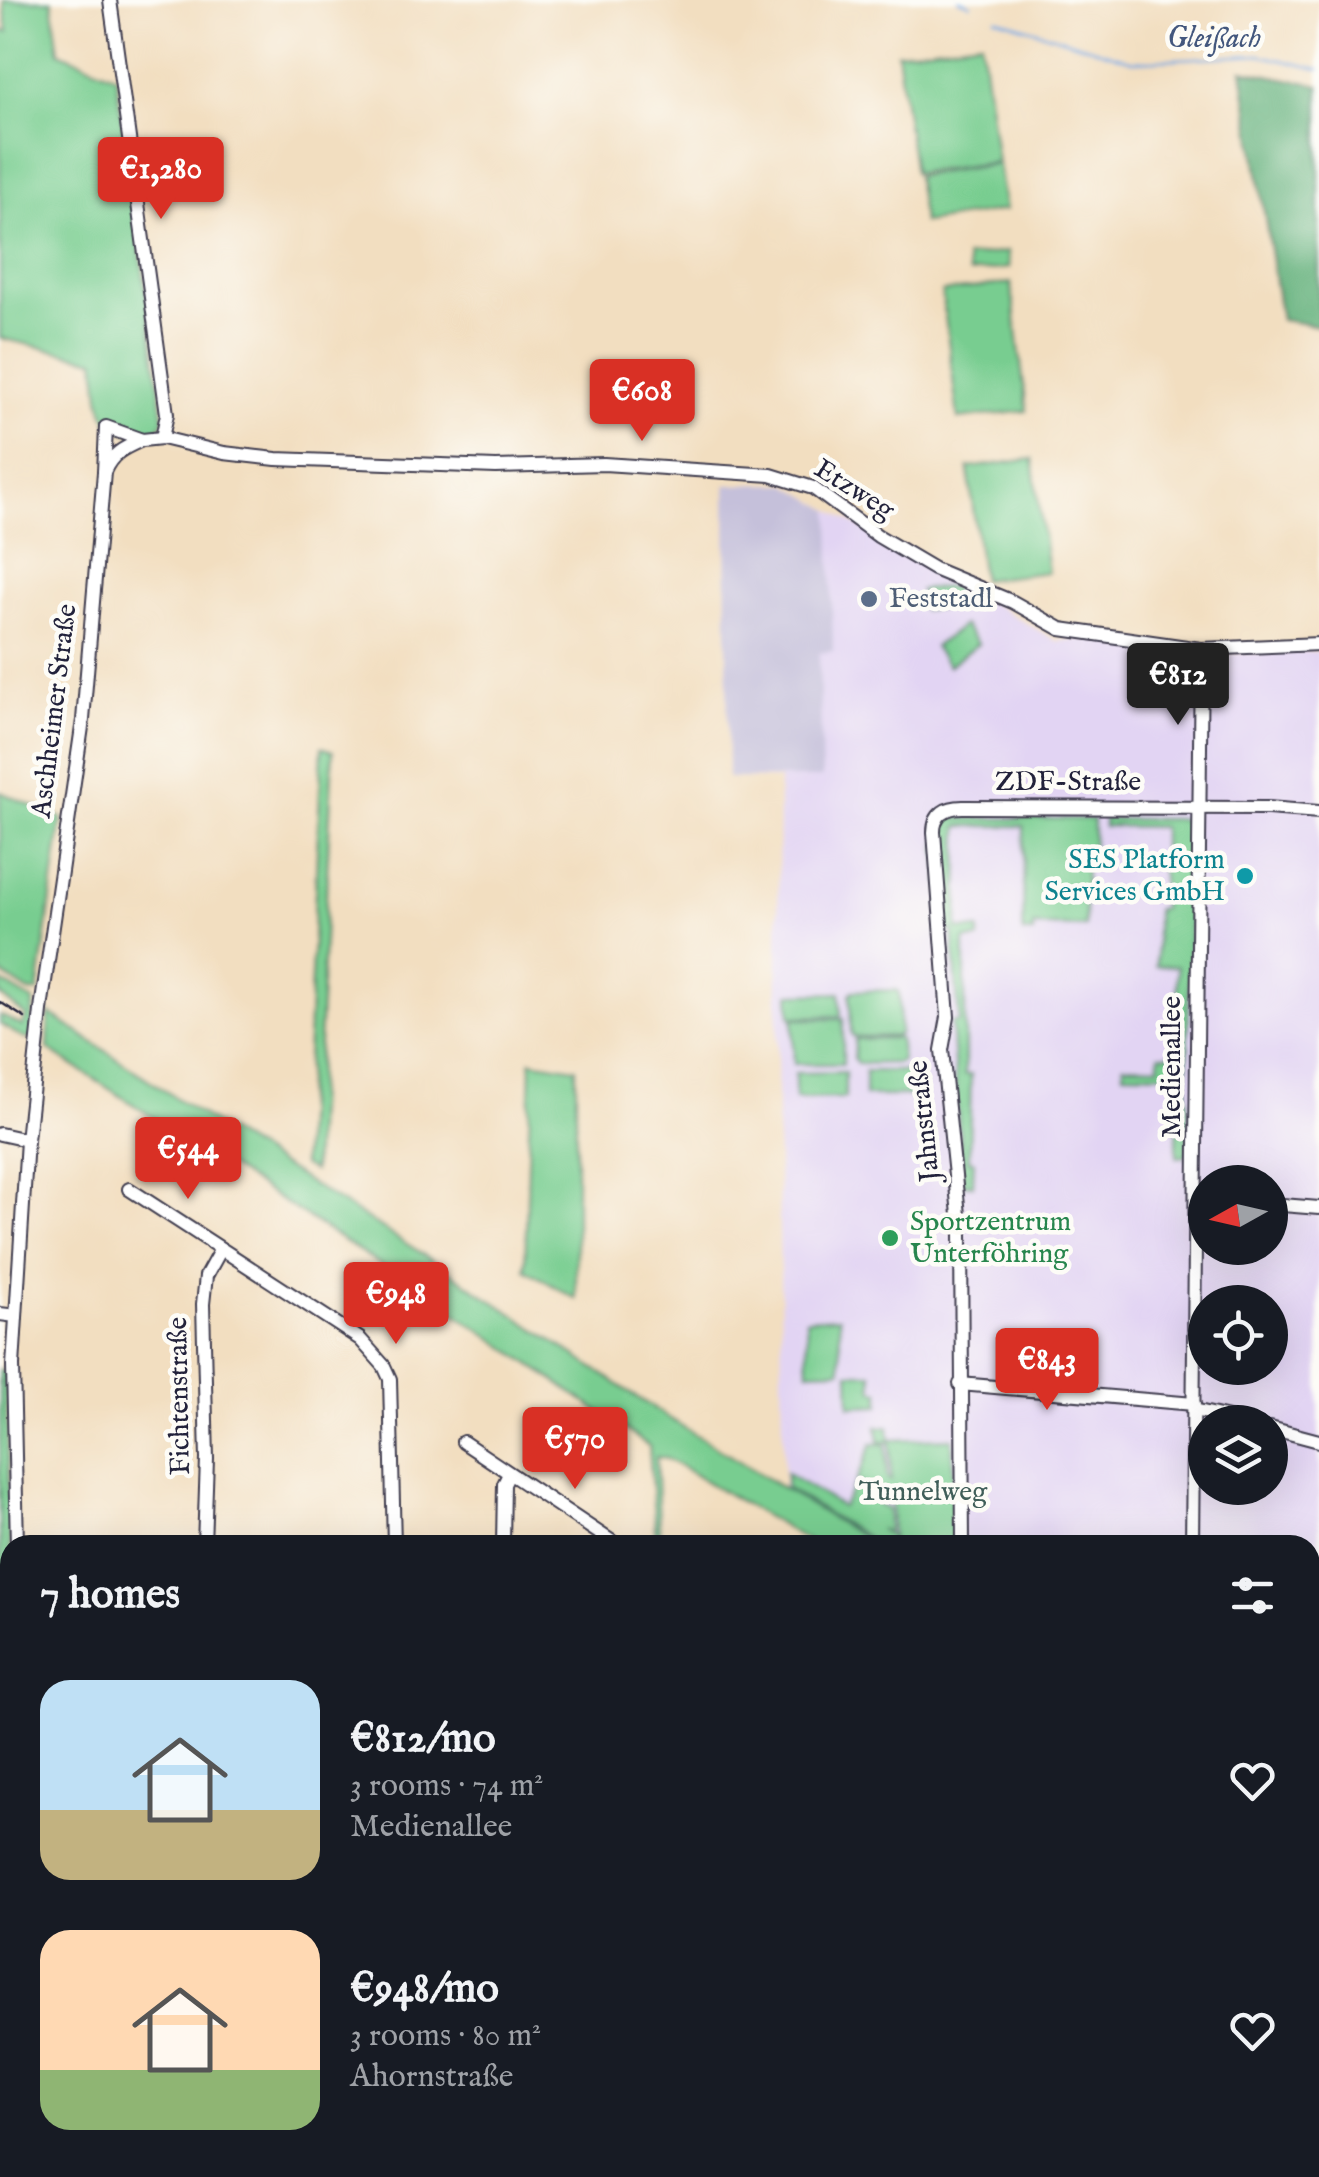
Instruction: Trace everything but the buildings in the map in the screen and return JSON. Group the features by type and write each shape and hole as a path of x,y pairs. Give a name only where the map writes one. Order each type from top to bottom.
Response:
{"street":[{"path":"110,0 167,414 162,438"},
{"name":"Etzweg","path":"106,427 142,440 162,438 224,454 276,459 496,466 604,464 772,475 813,488 878,536 934,570 1012,602 1061,629 1201,648 1319,644"},
{"name":"Aschheimer Straße","path":"17,1535 13,1366 28,1140 42,1002 83,720 106,427"},
{"path":"104,472 118,451 142,440"},
{"name":"Medienallee","path":"1201,648 1201,1165"},
{"name":"ZDF-Straße","path":"940,814 948,808 964,807 1319,812"},
{"name":"Jahnstraße","path":"940,814 934,832 948,1018 942,1050 962,1234 963,1535"},
{"path":"0,1134 28,1140"},
{"path":"129,1189 360,1339 384,1366 390,1379 394,1535"},
{"path":"1288,1205 1319,1208"},
{"name":"Fichtenstraße","path":"204,1535 203,1304 206,1276 222,1250"},
{"name":"Medienallee","path":"1194,1405 1199,1265"},
{"path":"0,1314 16,1316"},
{"path":"960,1384 1188,1406"},
{"path":"1288,1433 1319,1441"},
{"path":"462,1442 602,1535"},
{"path":"503,1535 504,1484 509,1474"},
{"name":"Medienallee","path":"1192,1535 1193,1505"}],"shaded area":[{"path":"786,484 1057,641 1116,641 1183,655 1319,651 1319,1535 858,1535 784,1490 777,1108 779,779 728,778 726,485"},
{"path":"786,484 830,510 833,651 819,653 822,778 728,778 726,485"}],"green space":[{"path":"3,0 52,0 59,52 116,76 164,420 153,431 123,431 107,419 96,360 0,338 0,30 8,32"},
{"path":"981,41 997,162 914,173 897,52"},
{"path":"1242,70 1319,85 1319,326 1281,320"},
{"path":"998,164 1005,210 923,223 916,176"},
{"path":"1007,252 1009,268 969,273 966,257"},
{"path":"1011,283 1027,411 958,419 942,292"},
{"path":"1033,459 1048,572 982,580 968,468"},
{"path":"954,586 956,606 923,610 920,590"},
{"path":"963,625 978,644 948,666 934,647"},
{"path":"322,747 333,751 313,1171 302,1165"},
{"path":"0,792 62,818 38,992 29,992 0,973"},
{"path":"949,818 1093,819 1093,846 1086,847 1085,927 1033,926 1033,933 1023,933 1024,826 959,826 958,929 979,930 979,939 965,940 965,1075 971,1075 969,1160 974,1161 973,1185 963,1184 951,1023 959,1022 953,931 944,932 937,846"},
{"path":"1104,819 1182,819 1187,826 1187,1156 1177,1157 1177,1074 1124,1073 1124,1065 1159,1066 1159,1055 1177,1055 1177,966 1156,966 1156,910 1162,909 1162,827 1104,826"},
{"path":"0,981 33,1001 33,1038 23,1038 0,1024 0,1015 22,1026 26,1016 0,995"},
{"path":"896,990 900,1033 854,1037 850,994"},
{"path":"840,993 841,1016 791,1017 790,994"},
{"name":"Tunnelweg","path":"49,1013 656,1410 859,1535 798,1535 667,1459 656,1457 660,1535 655,1535 649,1446 479,1329 48,1049"},
{"path":"793,1019 843,1019 843,1064 794,1064"},
{"path":"899,1038 899,1063 857,1064 854,1059 855,1039"},
{"path":"531,1061 576,1068 576,1299 525,1269"},
{"path":"865,1071 917,1071 917,1096 865,1096"},
{"path":"845,1072 845,1098 795,1099 795,1073"},
{"path":"839,1317 841,1370 808,1371 806,1319"},
{"path":"0,1369 6,1373 10,1535 0,1535"},
{"path":"849,1373 872,1373 873,1390 880,1391 880,1405 850,1406"},
{"name":"Tunnelweg","path":"889,1426 890,1440 952,1438 956,1535 892,1535 891,1494 856,1481 872,1444 886,1444 887,1478 891,1480 890,1442 879,1442 877,1427"},
{"path":"786,1473 842,1507 855,1484 876,1492 879,1505 888,1509 888,1533 879,1529 888,1535 863,1535 786,1488"}],"waterway":[{"name":"Gleißach","path":"959,0 971,4"},
{"name":"Gleißach","path":"996,18 1133,61 1260,55 1319,69"}],"railway":[{"path":"0,1002 25,1018"}],"place":[{"name":"Feststadl","path":"869,599"},
{"name":"SES Platform Services GmbH","path":"1245,876"},
{"name":"Sportzentrum Unterföhring","path":"890,1238"}]}
